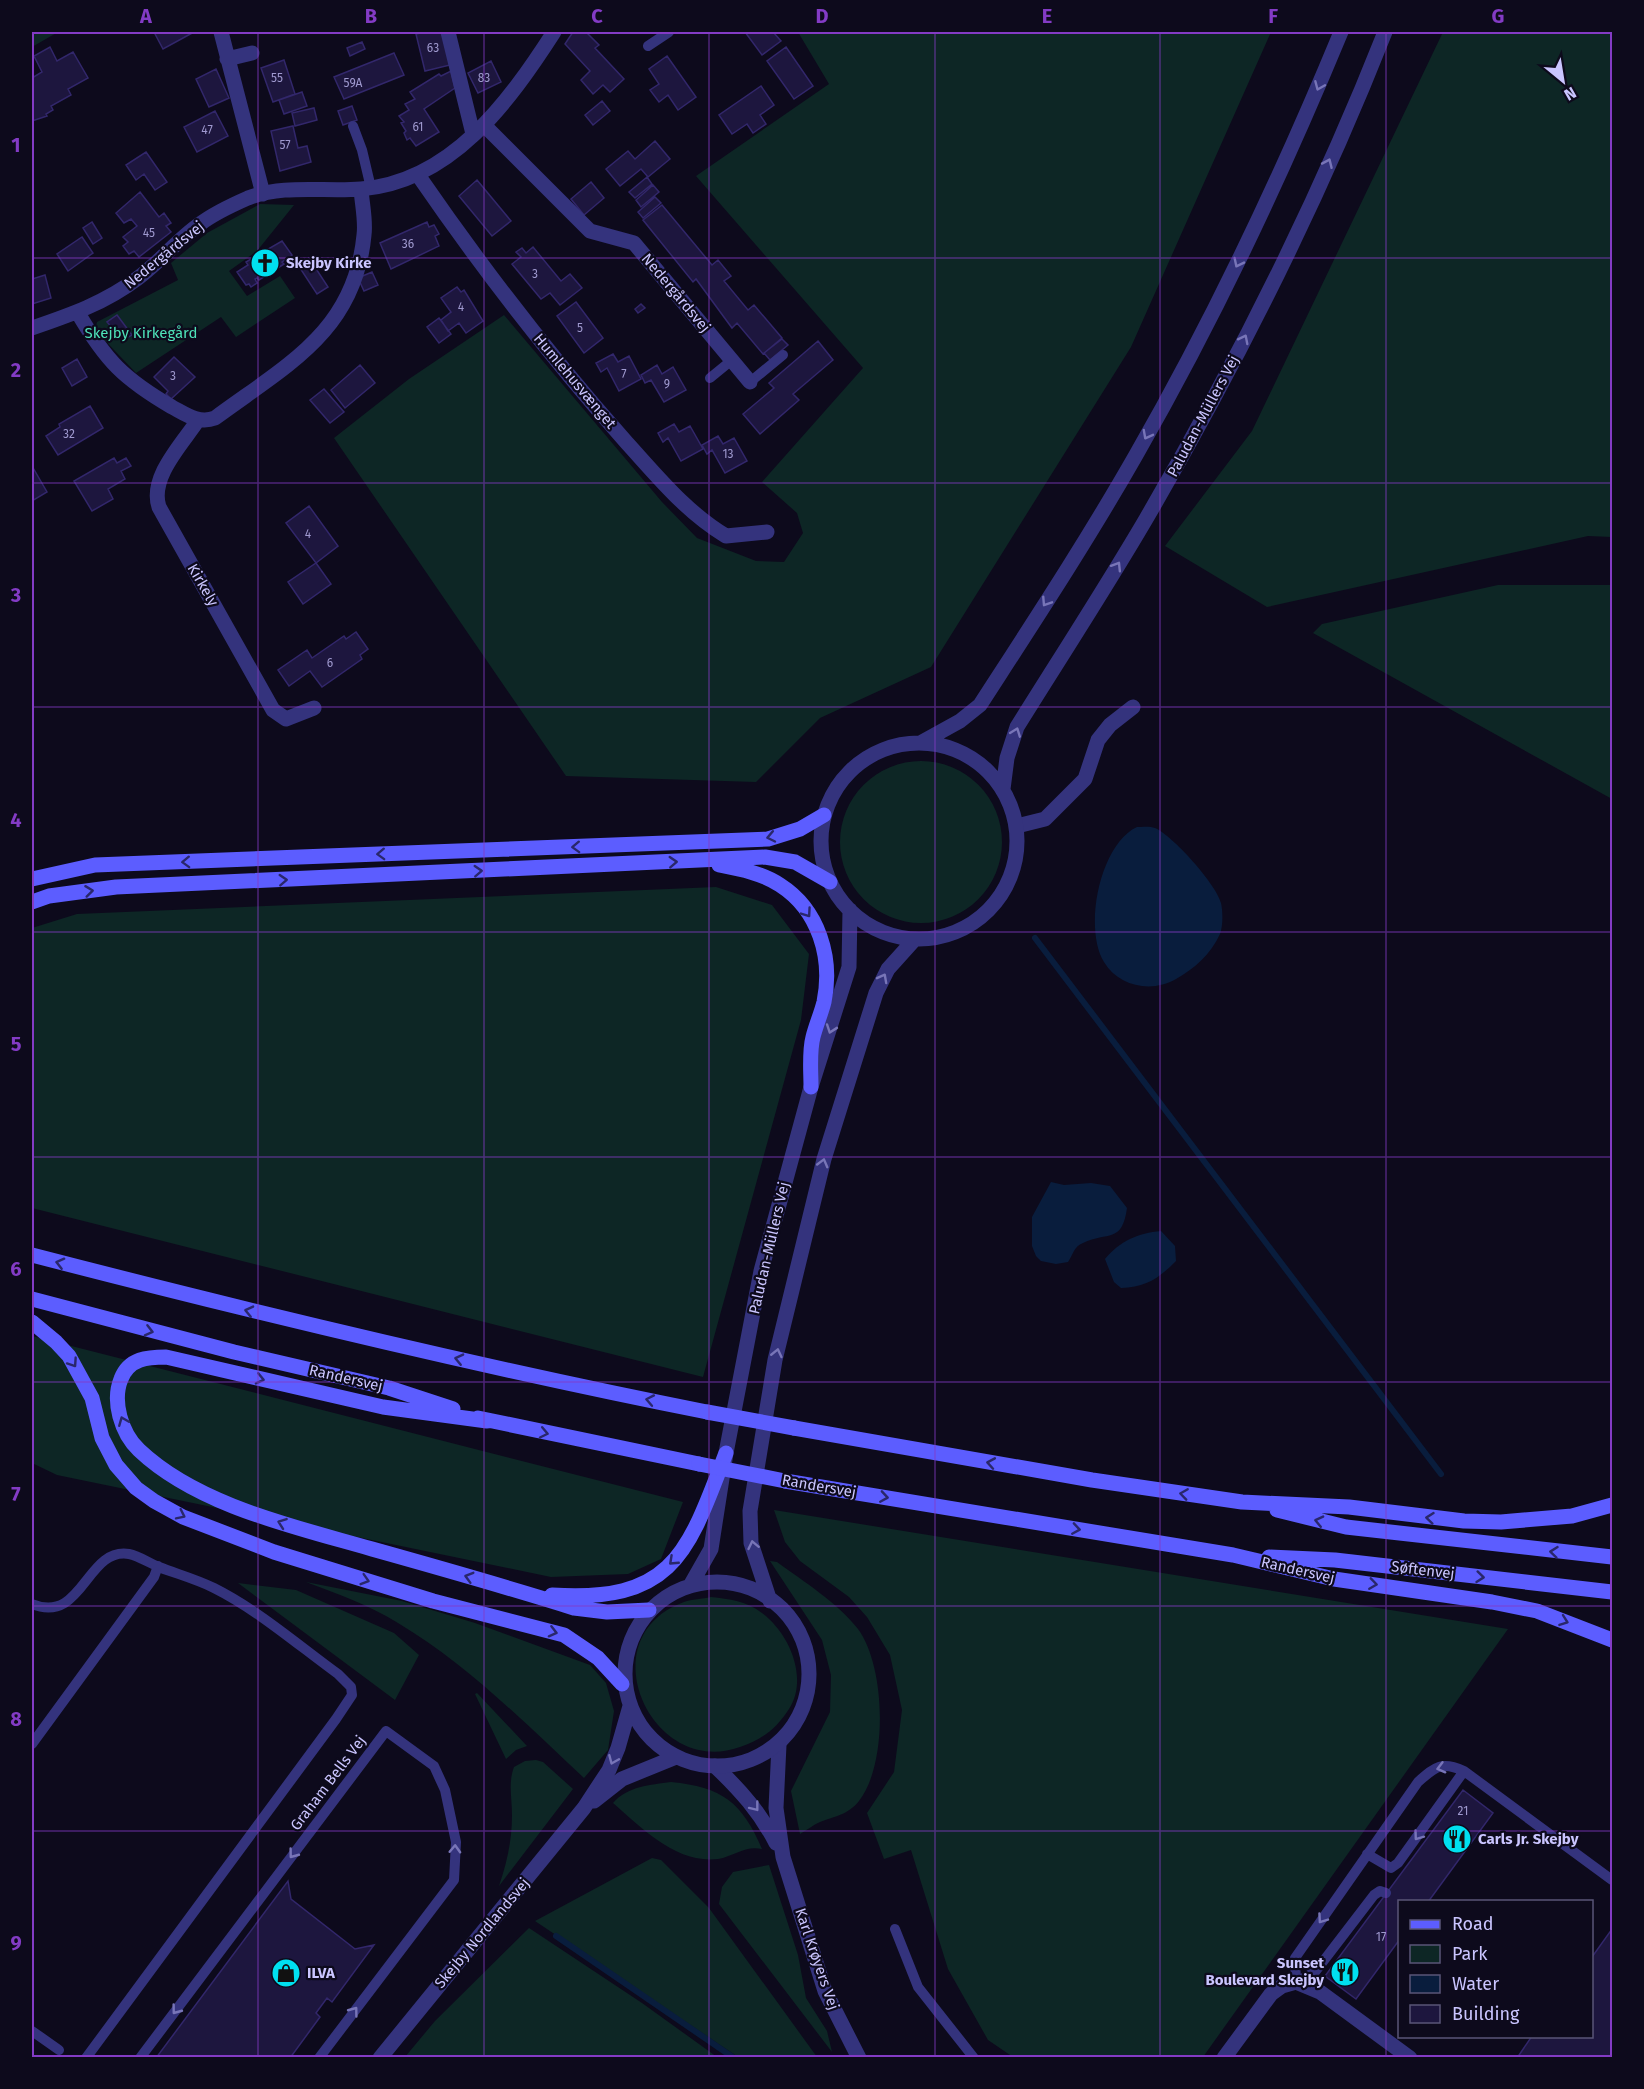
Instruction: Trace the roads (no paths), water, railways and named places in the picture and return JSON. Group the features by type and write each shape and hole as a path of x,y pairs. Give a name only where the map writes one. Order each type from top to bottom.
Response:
{"main road":[{"path":"32,879 95,865 768,839 800,829 824,815"},
{"path":"32,902 50,896 116,887 765,857 795,862 830,882"},
{"path":"702,861 751,872 780,885 802,905 817,927 827,957 824,1001 812,1038 811,1087"},
{"path":"32,1255 242,1310 513,1372 707,1412 1081,1478 1242,1502 1346,1527 1612,1557"},
{"name":"Randersvej","path":"32,1299 212,1347 388,1388 487,1421 784,1481 1233,1555 1334,1579 1491,1602 1537,1611 1612,1640"},
{"path":"32,1322 69,1356 92,1398 102,1438 116,1465 136,1488 154,1501 183,1517 274,1551 433,1601 564,1635 598,1658 622,1684"},
{"path":"487,1421 383,1407 166,1357 138,1360 128,1367 117,1390 117,1408 137,1448 162,1469 203,1493 288,1525 574,1608 607,1611 650,1610"},
{"path":"526,1593 588,1597 606,1595 640,1585 660,1573 678,1557 697,1529 726,1453"},
{"path":"1242,1502 1348,1507 1464,1521 1501,1522 1572,1516 1612,1505"},
{"name":"Søftenvej","path":"1233,1555 1335,1560 1612,1592"}],"street":[{"path":"220,32 263,194"},
{"path":"448,32 479,129"},
{"name":"Nedergårdsvej","path":"32,328 92,307 136,279 200,224 248,198 293,189 366,188 397,183 418,175 446,159 479,129 514,92 554,32"},
{"path":"922,742 960,721 980,705 1082,546 1136,455 1236,269 1301,128 1341,32"},
{"name":"Paludan-Müllers Vej","path":"1004,789 1007,758 1017,727 1146,519 1223,381 1286,257 1385,32"},
{"path":"228,59 252,52"},
{"name":"Nedergårdsvej","path":"479,129 590,231 634,243 750,382"},
{"name":"Humlehusvænget","path":"418,175 583,393 688,510 726,536 767,532"},
{"path":"78,313 95,343 130,382 198,420 206,421 215,418 310,347 333,323 348,295 361,252 365,234 366,188"},
{"name":"Kirkely","path":"198,420 160,479 156,498 159,507 273,710 286,719 314,708"},
{"path":"1017,826 1045,819 1085,779 1098,740 1110,725 1133,707"},
{"path":"922,742 960,750 984,766 1004,789 1017,826 1017,855 1009,883 992,906 970,925 944,936 915,939 892,935 870,926 850,910 830,882 823,860 821,838 824,815 835,789 853,768 876,752 903,743 922,742"},
{"name":"Paludan-Müllers Vej","path":"690,1586 711,1549 726,1453 762,1271 811,1087 849,968 850,910"},
{"path":"770,1601 751,1543 750,1511 775,1360 824,1159 876,993 888,969 915,939"},
{"path":"723,1583 744,1588 770,1601 790,1617 803,1636 812,1664 811,1690 800,1719 779,1745 750,1760 715,1766 676,1758 644,1731 630,1706 622,1684 623,1658 632,1632 650,1610 690,1586 723,1583"},
{"name":"Skejby Nordlandsvej","path":"380,2058 584,1808 609,1770 630,1706"},
{"name":"Karl Krøyers Vej","path":"779,1745 776,1808 783,1857"},
{"name":"Skejby Nordlandsvej","path":"584,1808 622,1779 676,1758"},
{"name":"Karl Krøyers Vej","path":"715,1766 764,1818 783,1857 825,1991 859,2058"},
{"path":"1224,2058 1271,1994 1282,1986 1296,1982 1320,1992 1410,2058"}],"lane":[{"path":"648,46 669,32"},
{"path":"353,126 362,150 366,188"},
{"path":"750,382 783,355"},
{"path":"710,378 732,360"},
{"path":"32,1604 40,1607 67,1602 95,1570 113,1556 129,1554 232,1598 338,1674 351,1687 352,1695 86,2058"},
{"path":"32,1744 154,1577 158,1566"},
{"name":"Graham Bells Vej","path":"140,2058 386,1731 434,1766 446,1790 456,1842 454,1880 319,2058"},
{"path":"1386,1893 1380,1891 1374,1895 1316,1972 1296,1982 1295,1958 1418,1782 1434,1768 1450,1765 1464,1771 1612,1880"},
{"path":"1367,1854 1391,1868 1398,1863 1464,1771"},
{"path":"895,1929 918,1987 974,2058"},
{"path":"32,2031 59,2050"}],"water":[{"path":"1137,827 1155,828 1172,840 1203,873 1218,895 1222,907 1220,934 1207,954 1183,975 1157,986 1127,982 1110,970 1098,947 1095,929 1095,909 1105,868 1113,850 1124,836"},
{"path":"1051,1182 1064,1185 1091,1183 1110,1186 1127,1208 1122,1227 1112,1235 1080,1244 1068,1262 1056,1264 1041,1261 1032,1246 1032,1217"},
{"path":"1161,1231 1175,1246 1176,1261 1163,1273 1145,1284 1121,1288 1114,1282 1105,1259 1117,1247 1130,1239"}],"waterway":[{"path":"1035,938 1441,1474"},
{"path":"556,1936 734,2058"}],"place":[{"name":"Skejby Kirke","path":"265,263"},
{"name":"Carls Jr. Skejby","path":"1457,1839"},
{"name":"Sunset Boulevard Skejby","path":"1345,1972"},
{"name":"ILVA","path":"286,1973"}],"park label":[{"name":"Skejby Kirkegård","path":"141,333"}]}
